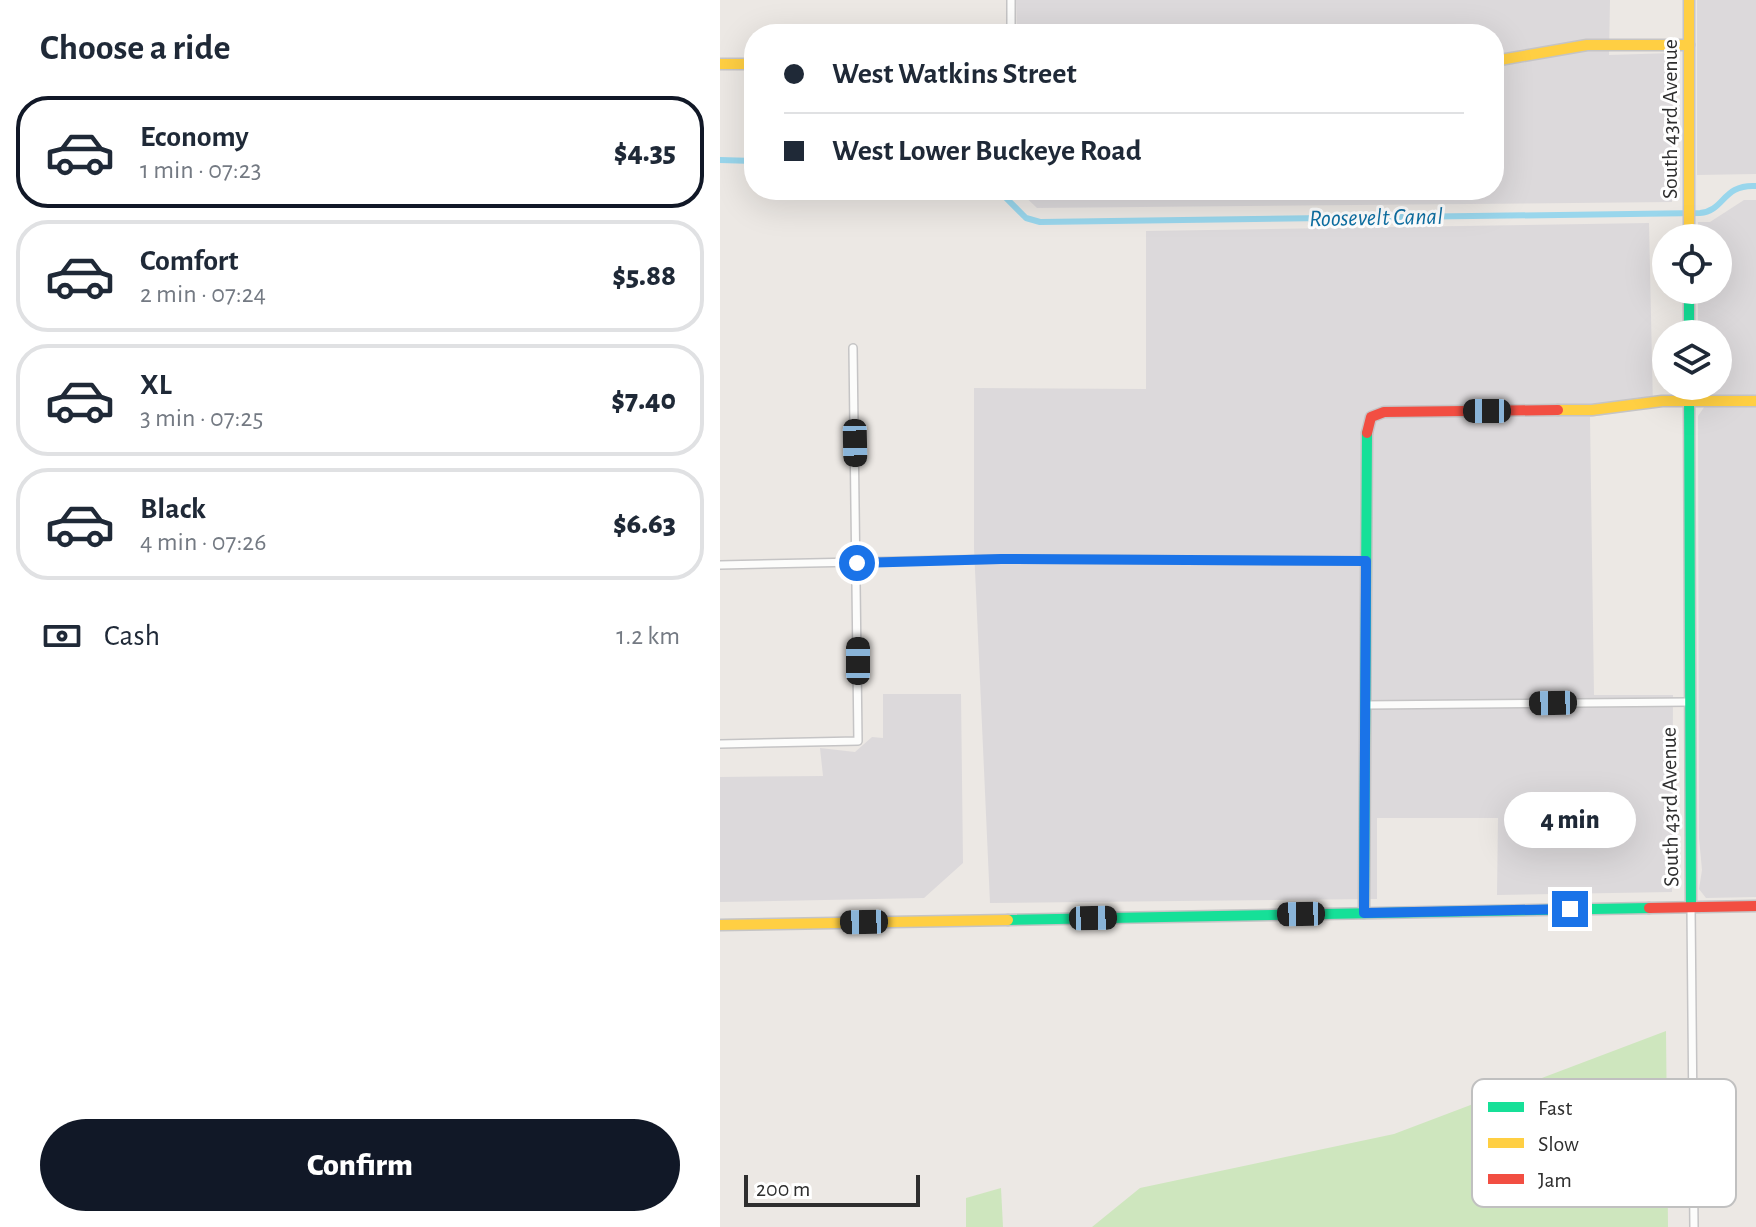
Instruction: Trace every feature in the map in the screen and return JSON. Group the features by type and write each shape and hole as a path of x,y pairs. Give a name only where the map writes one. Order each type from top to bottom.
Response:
{"main road":[{"name":"South 43rd Avenue","path":"1689,0 1689,224"},
{"path":"1504,60 1592,45 1689,45"},
{"path":"720,64 744,64"},
{"name":"South 43rd Avenue","path":"1689,401 1691,907"},
{"path":"1364,913 1367,428 1371,417 1384,412 1592,410 1629,404 1756,401"},
{"path":"720,925 1756,906"}],"street":[{"path":"1011,0 1011,24"},
{"path":"720,744 858,741 853,348"},
{"path":"720,565 1001,559 1366,561"},
{"path":"1365,705 1689,702"},
{"name":"South 43rd Avenue","path":"1691,907 1693,1079"},
{"name":"South 43rd Avenue","path":"1694,1207 1694,1227"}],"shaded area":[{"path":"1016,0 1610,0 1609,55 1673,53 1672,202 1037,208 1029,200 1504,200 1504,24 1017,24"},
{"path":"1697,0 1756,0 1756,174 1697,175"},
{"path":"1744,200 1756,200 1756,395 1732,395 1732,320 1698,320 1698,304 1732,304 1732,224 1698,224 1710,222"},
{"path":"1649,223 1653,408 1590,417 1594,695 1673,695 1672,892 1497,895 1498,818 1377,818 1377,899 990,903 974,548 974,388 1146,389 1146,231"},
{"path":"1705,406 1756,406 1756,897 1706,898 1699,889 1702,870 1699,838 1698,416"},
{"path":"883,694 961,694 963,863 924,898 720,902 720,777 823,776 820,748 855,752 872,737 883,738"}],"green space":[{"path":"1666,1031 1666,1079 1539,1079"},
{"path":"1472,1104 1472,1207 1668,1207 1668,1227 1092,1227 1140,1188 1394,1134"},
{"path":"1001,1188 1003,1227 966,1227 966,1198"}],"waterway":[{"name":"Roosevelt Canal","path":"720,160 744,161"},
{"name":"Roosevelt Canal","path":"1008,200 1026,218 1040,222 1700,213 1715,208 1736,189 1756,186"}],"traffic: fast":[{"path":"1689,304 1689,320"},
{"path":"1689,400 1691,907"},
{"path":"1364,913 1367,433"},
{"path":"1008,920 1649,908"}],"traffic: slow":[{"path":"1689,0 1689,224"},
{"path":"1504,59 1587,45 1689,45"},
{"path":"720,64 744,64"},
{"path":"1558,410 1592,410 1662,401 1756,401"},
{"path":"720,925 1008,920"}],"traffic: jam":[{"path":"1367,433 1371,417 1384,412 1558,410"},
{"path":"1649,908 1756,906"}],"route":[{"path":"857,563 1001,559 1366,561 1364,913 1570,909"}]}
